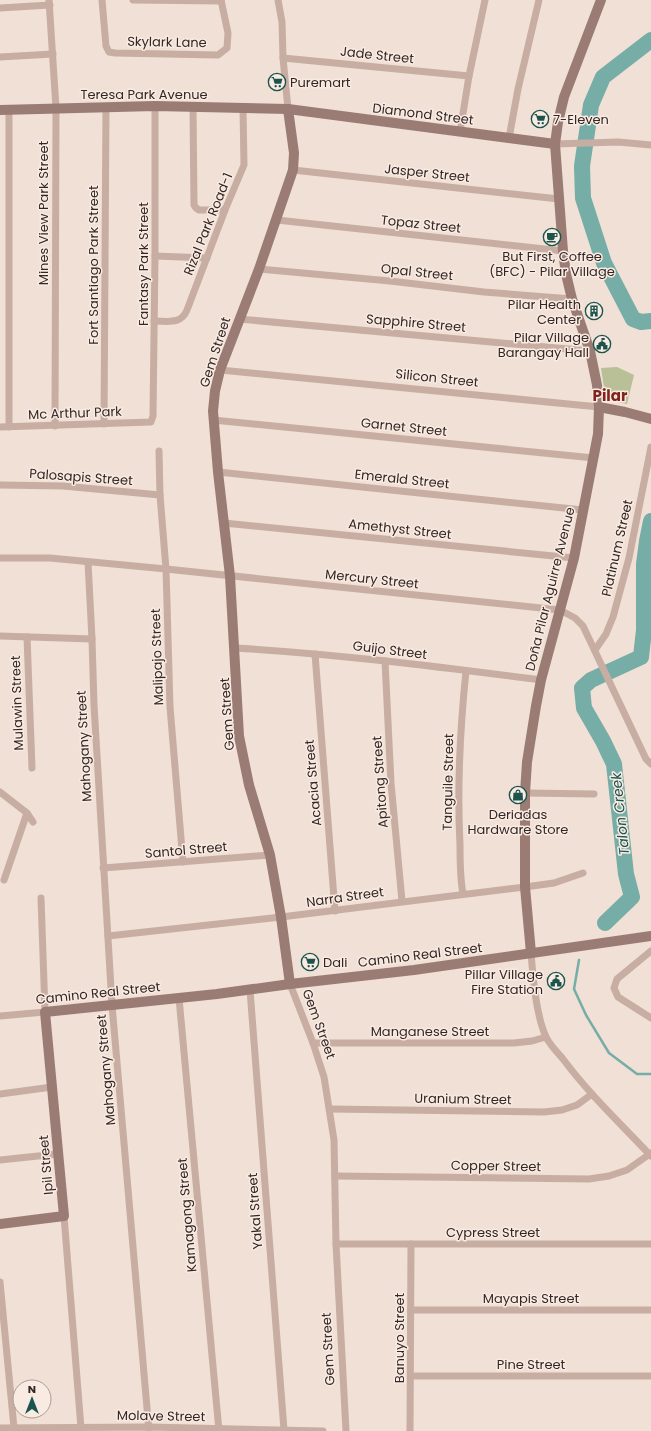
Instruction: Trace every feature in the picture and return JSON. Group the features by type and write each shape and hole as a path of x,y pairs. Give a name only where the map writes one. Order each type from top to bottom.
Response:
{"street":[{"name":"Skylark Lane","path":"102,0 106,46 109,52 218,55 224,52 227,48 228,32 221,1"},
{"path":"133,0 221,1"},
{"name":"Gem Street","path":"278,0 282,22 283,58 294,153 293,170 277,220 220,370 215,391 212,420 230,576 239,736 249,785 270,855 281,917 290,984 314,1043 324,1077 330,1109 334,1140 336,1244 346,1431"},
{"path":"460,132 469,76 485,0"},
{"path":"509,138 518,89 538,0"},
{"name":"Doña Pilar Aguirre Avenue","path":"601,0 564,97 555,144 566,274 572,299 590,351 597,385 599,407 598,434 574,558 541,680 531,734 525,793 525,887 534,982 546,1037 592,1094 651,1154"},
{"path":"0,8 49,3"},
{"name":"Mines View Park Street","path":"49,3 56,108 55,426"},
{"path":"0,57 53,54"},
{"name":"Jade Street","path":"283,58 469,76"},
{"name":"Teresa Park Avenue","path":"4,110 155,106 288,109"},
{"name":"Fantasy Park Street","path":"151,422 153,416 155,106"},
{"path":"193,106 194,205 199,210 225,210"},
{"name":"Fort Santiago Park Street","path":"104,424 106,107"},
{"name":"Rizal Park Road-1","path":"154,321 176,321 185,315 225,210 244,165 243,108"},
{"name":"Diamond Street","path":"288,109 555,144"},
{"path":"4,110 9,427"},
{"path":"555,144 614,142 651,145"},
{"name":"Jasper Street","path":"293,170 559,198"},
{"name":"Topaz Street","path":"277,220 563,251"},
{"path":"155,256 207,258"},
{"name":"Opal Street","path":"259,269 390,281 484,292 572,299"},
{"name":"Sapphire Street","path":"240,319 590,351"},
{"name":"Silicon Street","path":"220,370 599,407 651,419"},
{"name":"Garnet Street","path":"212,420 594,458"},
{"name":"Mc Arthur Park","path":"0,427 151,422"},
{"name":"Platinum Street","path":"595,650 606,634 613,617 629,558 651,447"},
{"name":"Malipajo Street","path":"159,451 160,495 166,569 170,707 183,862"},
{"name":"Emerald Street","path":"218,472 583,510"},
{"name":"Palosapis Street","path":"0,485 63,486 160,495"},
{"name":"Amethyst Street","path":"224,523 574,558"},
{"name":"Mercury Street","path":"0,558 50,558 560,610 575,618 582,626 595,650 646,759 651,764"},
{"name":"Mahogany Street","path":"88,562 94,705 112,1005 149,1429"},
{"path":"0,636 92,639"},
{"name":"Mulawin Street","path":"27,637 32,768"},
{"name":"Guijo Street","path":"235,648 385,661 541,680"},
{"name":"Acacia Street","path":"315,654 335,911"},
{"name":"Apitong Street","path":"385,661 390,769 402,902"},
{"name":"Tanguile Street","path":"462,894 458,778 461,714 466,671"},
{"path":"0,792 27,813 33,822"},
{"path":"525,793 594,794"},
{"path":"4,880 27,813"},
{"name":"Santol Street","path":"103,868 270,855"},
{"name":"Narra Street","path":"108,936 335,911 525,887 554,883 583,873"},
{"name":"Ipil Street","path":"41,898 45,1012 57,1154 64,1216 81,1428"},
{"name":"Camino Real Street","path":"0,1016 179,998 414,970 651,936"},
{"path":"651,951 617,980 614,988 618,997 651,1018"},
{"name":"Yakal Street","path":"250,990 284,1430"},
{"name":"Kamagong Street","path":"179,998 219,1430"},
{"name":"Manganese Street","path":"314,1043 514,1043 532,1042 546,1037"},
{"path":"0,1094 52,1087"},
{"name":"Uranium Street","path":"330,1109 544,1112 562,1110 577,1105 592,1094"},
{"path":"0,1160 57,1154"},
{"name":"Copper Street","path":"335,1176 589,1179 609,1176 627,1170 651,1154"},
{"path":"0,1224 64,1216"},
{"name":"Cypress Street","path":"336,1244 651,1244"},
{"name":"Banuyo Street","path":"410,1431 412,1376 411,1244"},
{"path":"0,1282 14,1428"},
{"name":"Mayapis Street","path":"411,1310 651,1310"},
{"name":"Pine Street","path":"412,1376 651,1376"},
{"name":"Molave Street","path":"0,1428 322,1431"}],"green space":[{"path":"617,367 634,375 627,404 606,400 601,368"}],"waterway":[{"name":"Talon Creek","path":"651,40 603,77 591,105 582,166 583,198 604,263 633,319 641,322 651,321"},
{"name":"Talon Creek","path":"605,923 632,897 626,874 614,764 584,708 582,688 591,680 641,657 644,630 644,564 651,521"},
{"name":"Talon Creek","path":"579,960 574,989 586,1015 609,1053 637,1074 651,1074"}],"place":[{"name":"Puremart","path":"277,82"},
{"name":"7-Eleven","path":"540,119"},
{"name":"But First, Coffee (BFC) - Pilar Village","path":"552,237"},
{"name":"Pilar Health Center","path":"594,311"},
{"name":"Pilar Village Barangay Hall","path":"602,344"},
{"name":"Deriadas Hardware Store","path":"518,795"},
{"name":"Dali","path":"310,962"},
{"name":"Pillar Village Fire Station","path":"556,981"}],"district":[{"name":"Pilar","path":"610,395"}]}
